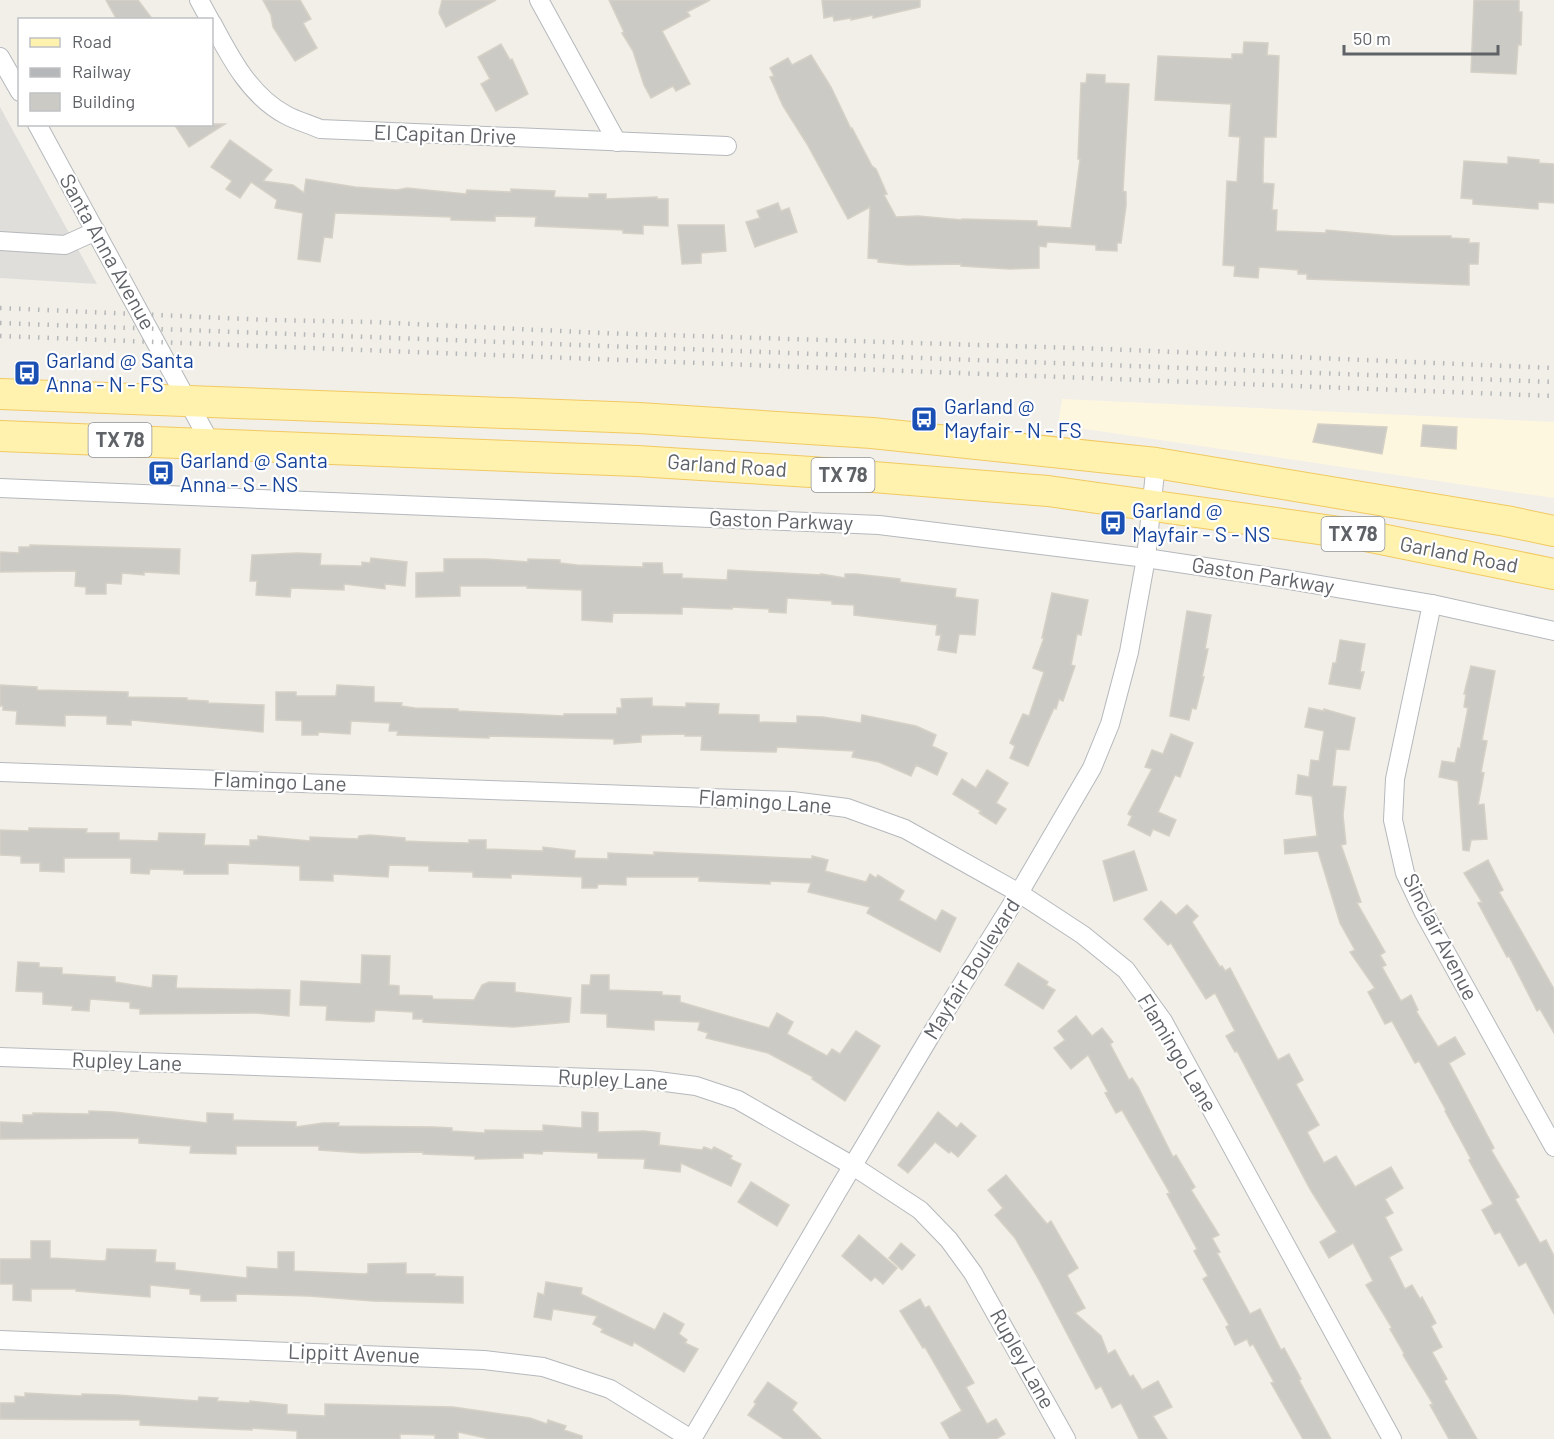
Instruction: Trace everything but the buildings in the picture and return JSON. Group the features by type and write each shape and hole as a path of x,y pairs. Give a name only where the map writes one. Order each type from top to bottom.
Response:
{"main road":[{"name":"Garland Road","path":"0,394 639,418 872,433 1156,463 1506,520 1554,531"},
{"path":"637,461 639,418"},
{"name":"Garland Road","path":"0,436 637,461 1048,491 1360,536 1554,574"}],"street":[{"name":"El Capitan Drive","path":"199,0 209,18"},
{"path":"539,0 617,142"},
{"name":"El Capitan Drive","path":"213,25 229,55 254,90 285,114 320,129 727,146"},
{"path":"0,57 18,88"},
{"name":"Santa Anna Avenue","path":"38,126 211,444"},
{"path":"0,241 65,245 96,231"},
{"name":"Mayfair Boulevard","path":"692,1439 1092,768 1110,724 1129,652 1146,558 1156,463"},
{"name":"Gaston Parkway","path":"0,488 879,525 1146,558 1432,604 1554,631"},
{"name":"Sinclair Avenue","path":"1432,604 1395,779 1393,820 1402,862 1424,913 1554,1147"},
{"name":"Flamingo Lane","path":"0,772 792,801 847,808 905,829 1019,893 1083,935 1125,970 1163,1021 1392,1439"},
{"name":"Rupley Lane","path":"0,1057 662,1082 696,1086 738,1100 853,1166 920,1210 949,1240 974,1273 1066,1439"},
{"name":"Lippitt Avenue","path":"0,1340 472,1359 543,1367 610,1389 692,1439"}],"shaded area":[{"path":"0,107 97,284 0,278"},
{"path":"1062,399 1554,422 1554,498 1058,425"}],"railway":[{"path":"0,308 1554,368"},
{"path":"0,323 1554,382"},
{"path":"0,336 1554,396"}],"place":[{"name":"Garland @ Santa Anna - N - FS","path":"27,373"},
{"name":"Garland @ Mayfair - N - FS","path":"924,419"},
{"name":"Garland @ Santa Anna - S - NS","path":"161,473"},
{"name":"Garland @ Mayfair - S - NS","path":"1113,523"}]}
